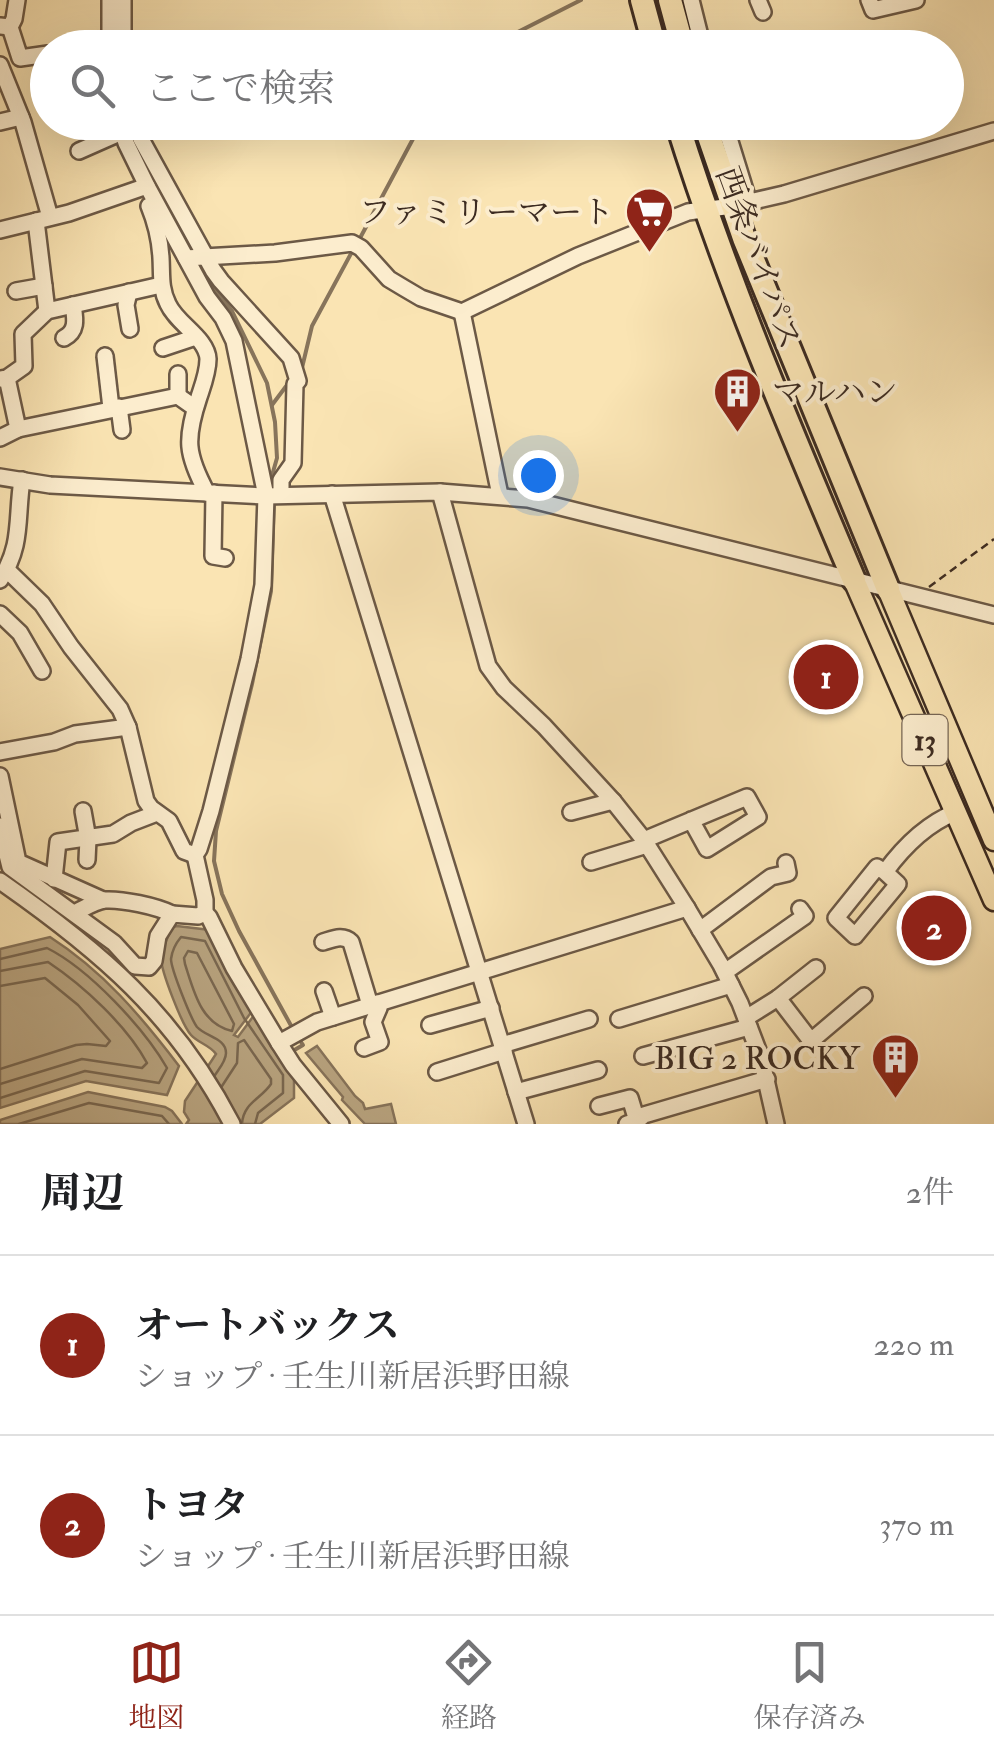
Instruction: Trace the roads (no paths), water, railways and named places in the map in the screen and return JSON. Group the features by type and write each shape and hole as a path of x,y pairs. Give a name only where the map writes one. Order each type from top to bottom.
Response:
{"highway":[{"path":"642,0 650,30"},
{"path":"670,0 678,30"},
{"name":"西条バイパス","path":"682,140 762,364 854,580"},
{"name":"西条バイパス","path":"712,140 888,590"}],"main road":[{"name":"13","path":"854,580 994,900"},
{"name":"13","path":"888,590 994,840"}],"street":[{"path":"17,0 14,19 5,26 20,58 30,57"},
{"path":"110,0 110,30"},
{"path":"123,0 123,30"},
{"path":"692,0 699,30"},
{"path":"869,0 872,10 909,1"},
{"path":"0,64 21,117 43,219 47,311"},
{"path":"0,122 21,117"},
{"path":"195,257 275,253 352,243 390,279 421,298 462,312 592,250 688,212 784,194 994,132"},
{"path":"80,151 100,140"},
{"path":"129,140 158,232 161,284 174,314 205,346 208,363 190,431 190,458 210,493 212,551"},
{"path":"141,140 195,257 207,297 223,318 238,350 274,496"},
{"path":"728,140 740,204"},
{"path":"0,230 144,187"},
{"path":"144,187 195,257 291,358 298,381 293,463 274,496 253,640 211,812 194,854"},
{"path":"18,429 4,379 24,366 23,334 47,311 161,284"},
{"path":"16,292 44,286"},
{"path":"128,292 130,329"},
{"path":"64,338 74,328 73,305"},
{"path":"462,312 500,495"},
{"path":"163,348 196,337"},
{"path":"105,356 122,430"},
{"path":"178,374 178,396"},
{"path":"0,438 18,429 178,396 195,408"},
{"path":"0,476 50,485 274,496 440,492 500,495 592,514 994,615"},
{"path":"22,480 19,530 3,575 42,604 120,709 143,793 151,808 170,822 184,851 194,854"},
{"path":"440,492 488,666 504,688 613,800 646,842 728,978 767,1079 776,1124"},
{"path":"332,494 491,1008 521,1123"},
{"path":"0,614 20,633 42,671"},
{"path":"0,752 75,734 128,728"},
{"path":"0,776 18,862 104,900 172,914 205,913"},
{"path":"570,812 613,800"},
{"path":"83,811 87,860"},
{"path":"885,872 898,854 935,820 956,812"},
{"path":"54,879 58,842 112,834 157,814"},
{"path":"590,862 646,842 691,820"},
{"path":"0,826 10,868 114,944 135,966 149,967 154,961 158,936 172,914"},
{"path":"112,834 112,855"},
{"path":"194,854 205,913"},
{"path":"700,930 771,877 788,873 786,863"},
{"path":"0,880 63,924 145,1000 198,1066 232,1124"},
{"path":"74,913 104,900"},
{"path":"646,901 650,920"},
{"path":"290,1036 333,1017 687,908"},
{"path":"619,1019 728,978 806,916 800,909"},
{"path":"205,913 247,992 290,1036 293,1066 341,1124"},
{"path":"602,913 608,932"},
{"path":"323,942 341,937 351,942 374,1004 379,1008 373,1022 380,1042 364,1048"},
{"path":"643,1056 747,1022 816,968"},
{"path":"324,991 333,1017"},
{"path":"778,998 811,1041 864,996"},
{"path":"430,1025 491,1008"},
{"path":"438,1072 589,1019"},
{"path":"516,1092 598,1070"},
{"path":"600,1106 630,1098 632,1122 644,1115 767,1079"}],"water":[{"path":"177,926 210,930 253,1010 234,1035 238,1037 255,1014 294,1073 294,1098 260,1124 186,1124 189,1120 184,1112 185,1101 216,1054 187,1029 164,974 163,950"},
{"path":"50,937 87,964 120,996 179,1066 167,1095 86,1081 0,1108 0,949"},
{"path":"317,1046 365,1109 391,1104 396,1124 365,1124 306,1053"},
{"path":"88,1092 165,1107 182,1124 0,1124 0,1120"}],"waterway":[{"path":"522,30 581,0"},
{"path":"359,240 412,140"},
{"path":"137,147 194,253"},
{"path":"301,372 312,326 354,248"},
{"path":"199,261 232,311 267,383 277,458 271,479 273,492"},
{"path":"272,405 290,381"},
{"path":"274,501 271,591 216,831 214,861 222,894 239,931 294,1031"},
{"path":"291,1052 303,1045 299,1039"}],"place":[{"name":"ファミリーマート","path":"649,254"},
{"name":"マルハン","path":"737,434"},
{"name":"オートバックス","path":"826,677"},
{"name":"トヨタ","path":"934,928"},
{"name":"BIG 2 ROCKY","path":"895,1100"}]}
